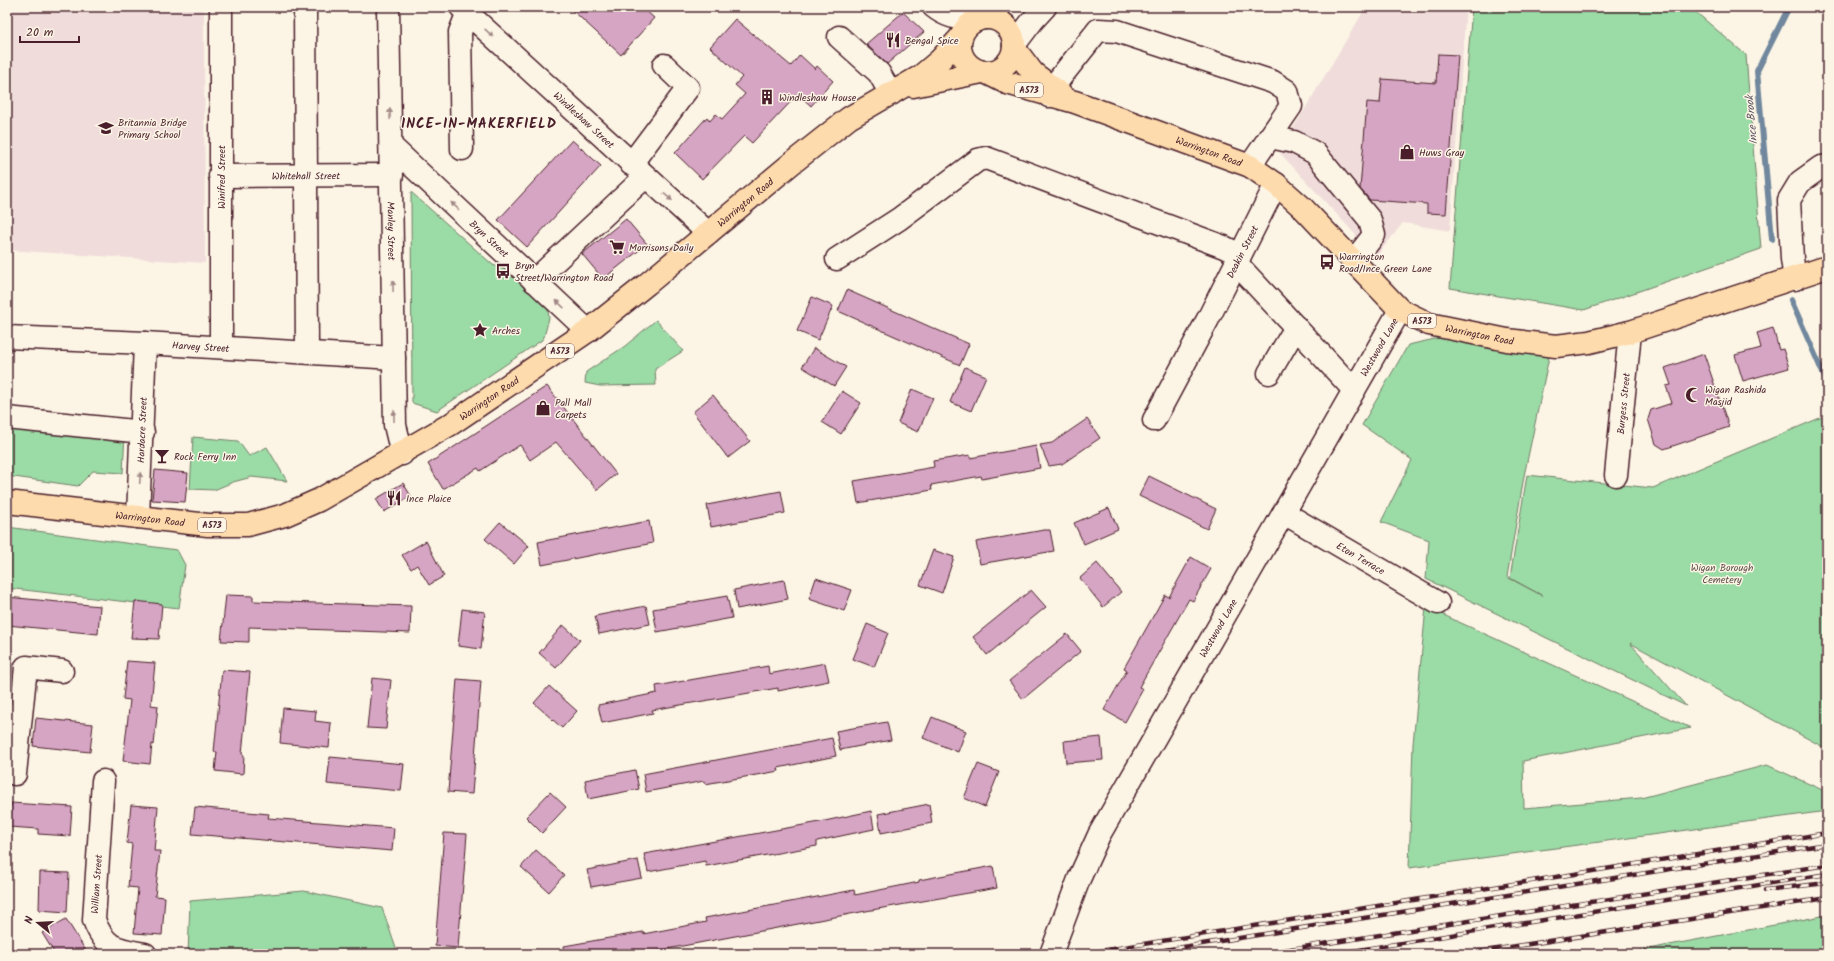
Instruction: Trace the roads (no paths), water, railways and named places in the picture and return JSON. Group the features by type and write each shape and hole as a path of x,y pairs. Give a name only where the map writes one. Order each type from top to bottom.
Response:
{"main road":[{"name":"A573","path":"987,15 1008,29 1012,36 1014,46 1012,56 1007,63 993,72 983,72 973,69 964,59 960,46 961,37 970,24 987,15"},
{"name":"Warrington Road","path":"7,502 208,525 248,525 285,515 319,500 402,454 451,424 588,331 849,118 896,92 936,64 961,37"},
{"name":"Warrington Road","path":"1014,46 1033,73 1051,92"},
{"name":"Warrington Road","path":"896,92 944,79 983,72 1007,83 1051,92 1250,166 1276,184 1302,208 1400,310 1429,324 1507,340 1556,346 1588,342 1630,332 1796,279 1827,267"}],"street":[{"path":"221,7 240,7"},
{"name":"Winifred Street","path":"221,7 221,347"},
{"path":"305,7 306,352"},
{"name":"Manley Street","path":"388,7 395,425 402,454"},
{"path":"934,7 940,12 952,17 987,15"},
{"path":"1014,46 1033,20 1045,7"},
{"path":"462,150 460,32 466,9"},
{"name":"Windleshaw Street","path":"466,9 638,171 708,233"},
{"path":"1051,92 1098,30 1117,31 1273,82 1287,91 1291,106 1250,166"},
{"path":"839,37 879,73 896,92"},
{"path":"534,280 638,171 688,88 664,65"},
{"path":"1270,137 1294,142 1315,153 1370,220 1374,235 1353,262"},
{"name":"Bryn Street","path":"391,146 588,331"},
{"path":"837,259 899,219 978,160 986,158 1224,247 1238,259 1296,327 1354,390"},
{"path":"1796,279 1792,259 1789,200 1800,182 1821,167 1827,166"},
{"name":"Whitehall Street","path":"220,176 392,175"},
{"name":"Deakin Street","path":"1154,420 1276,184"},
{"name":"Westwood Lane","path":"1052,953 1079,879 1099,835 1400,310"},
{"path":"1269,373 1296,327"},
{"name":"Burgess Street","path":"1616,475 1630,332"},
{"name":"Harvey Street","path":"7,337 145,342 394,358"},
{"name":"Hardacre Street","path":"138,517 143,432 145,342"},
{"path":"7,418 143,432"},
{"name":"Eton Terrace","path":"1284,513 1438,603"},
{"path":"14,774 26,667 62,671"},
{"name":"William Street","path":"103,782 94,920 105,941 115,948 145,954"}],"waterway":[{"name":"Ince Brook","path":"1772,239 1757,71 1789,7"},
{"name":"Ince Brook","path":"1791,300 1827,382"}],"railway":[{"path":"1082,954 1827,833"},
{"path":"1139,954 1827,844"},
{"path":"1258,954 1827,865"},
{"path":"1334,954 1827,874"},
{"path":"1765,890 1827,883"},
{"path":"1465,954 1827,898"}],"place":[{"name":"Bengal Spice","path":"893,40"},
{"name":"Windleshaw House","path":"767,97"},
{"name":"Britannia Bridge Primary School","path":"106,128"},
{"name":"Huws Gray","path":"1407,152"},
{"name":"Morrisons Daily","path":"617,247"},
{"name":"Warrington Road/Ince Green Lane","path":"1327,262"},
{"name":"Bryn Street/Warrington Road","path":"503,271"},
{"name":"Arches","path":"480,330"},
{"name":"Wigan Rashida Masjid","path":"1693,395"},
{"name":"Pall Mall Carpets","path":"543,408"},
{"name":"Rock Ferry Inn","path":"162,456"},
{"name":"Ince Plaice","path":"394,498"}],"district":[{"name":"INCE-IN-MAKERFIELD","path":"479,123"}],"park label":[{"name":"Wigan Borough Cemetery","path":"1722,572"}]}
